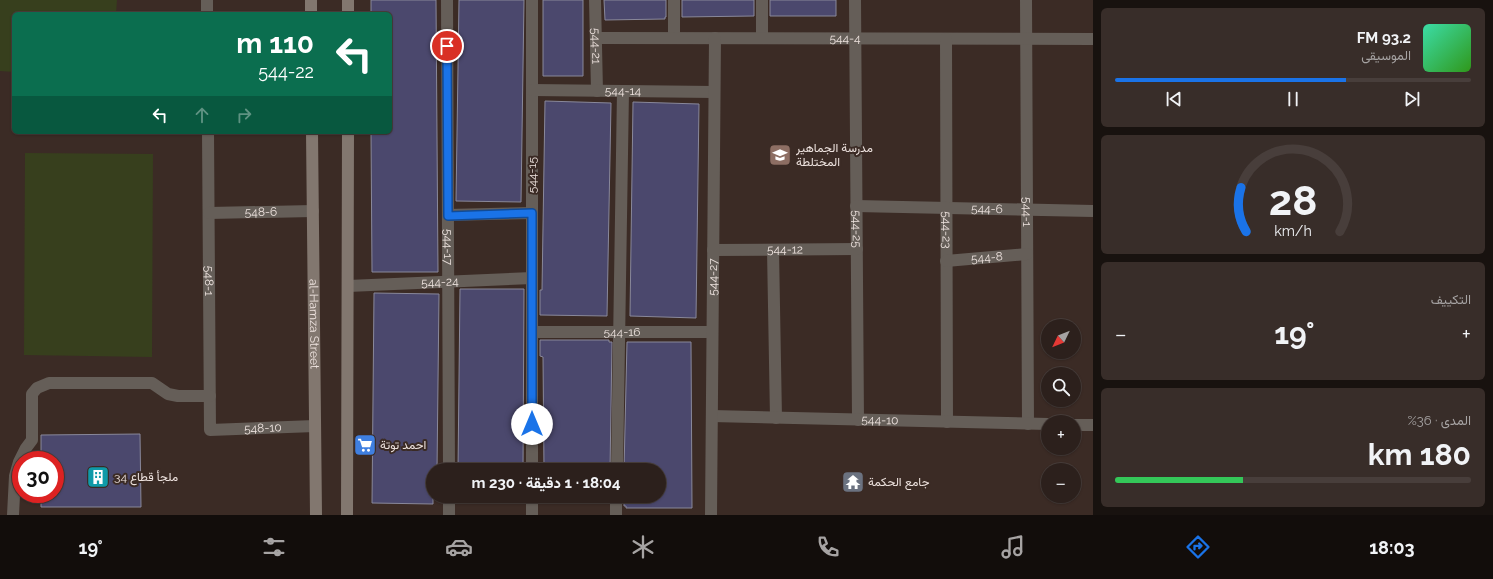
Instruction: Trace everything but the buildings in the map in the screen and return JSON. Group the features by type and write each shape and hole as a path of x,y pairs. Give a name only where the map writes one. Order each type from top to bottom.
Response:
{"street":[{"path":"207,0 207,12"},
{"path":"311,0 311,12"},
{"path":"348,0 348,12"},
{"name":"544-17","path":"447,0 449,463"},
{"name":"544-15","path":"532,0 532,463"},
{"name":"544-21","path":"595,0 597,91"},
{"path":"674,0 674,38"},
{"path":"762,0 762,38"},
{"name":"544-25","path":"855,0 858,420"},
{"name":"544-1","path":"1026,0 1028,424"},
{"name":"544-4","path":"596,38 1093,39"},
{"name":"544-27","path":"711,515 715,38"},
{"name":"544-23","path":"946,39 947,422"},
{"name":"544-14","path":"532,90 714,92"},
{"path":"617,463 623,91"},
{"name":"548-1","path":"208,134 210,430"},
{"name":"al-Hamza Street","path":"312,134 316,515"},
{"path":"346,515 348,134"},
{"name":"544-6","path":"856,206 1093,211"},
{"name":"548-6","path":"209,213 313,211"},
{"path":"448,216 532,213"},
{"name":"544-12","path":"713,250 856,250"},
{"path":"773,250 776,418"},
{"name":"544-8","path":"946,261 1027,254"},
{"name":"544-24","path":"348,286 532,278"},
{"name":"544-16","path":"532,332 712,332"},
{"path":"13,515 15,476 21,458 32,440 32,394 38,388 49,383 133,382 152,383 168,394 178,396 210,396"},
{"name":"544-10","path":"712,416 1041,424"},
{"path":"1081,425 1093,426"},
{"name":"548-10","path":"210,430 315,426"},
{"path":"449,503 449,515"},
{"path":"532,503 532,515"},
{"path":"616,503 616,515"}],"green space":[{"path":"0,0 117,0 116,12 12,12 12,72 0,71"},
{"path":"25,153 153,154 152,357 24,355"}],"place":[{"name":"مدرسة الجماهير المختلطة","path":"780,155"},
{"name":"احمد توتة","path":"365,445"},
{"name":"ملجأ قطاع 34","path":"98,477"},
{"name":"جامع الحكمة","path":"853,482"}],"route":[{"path":"447,46 448,216 532,213 532,424"}]}
